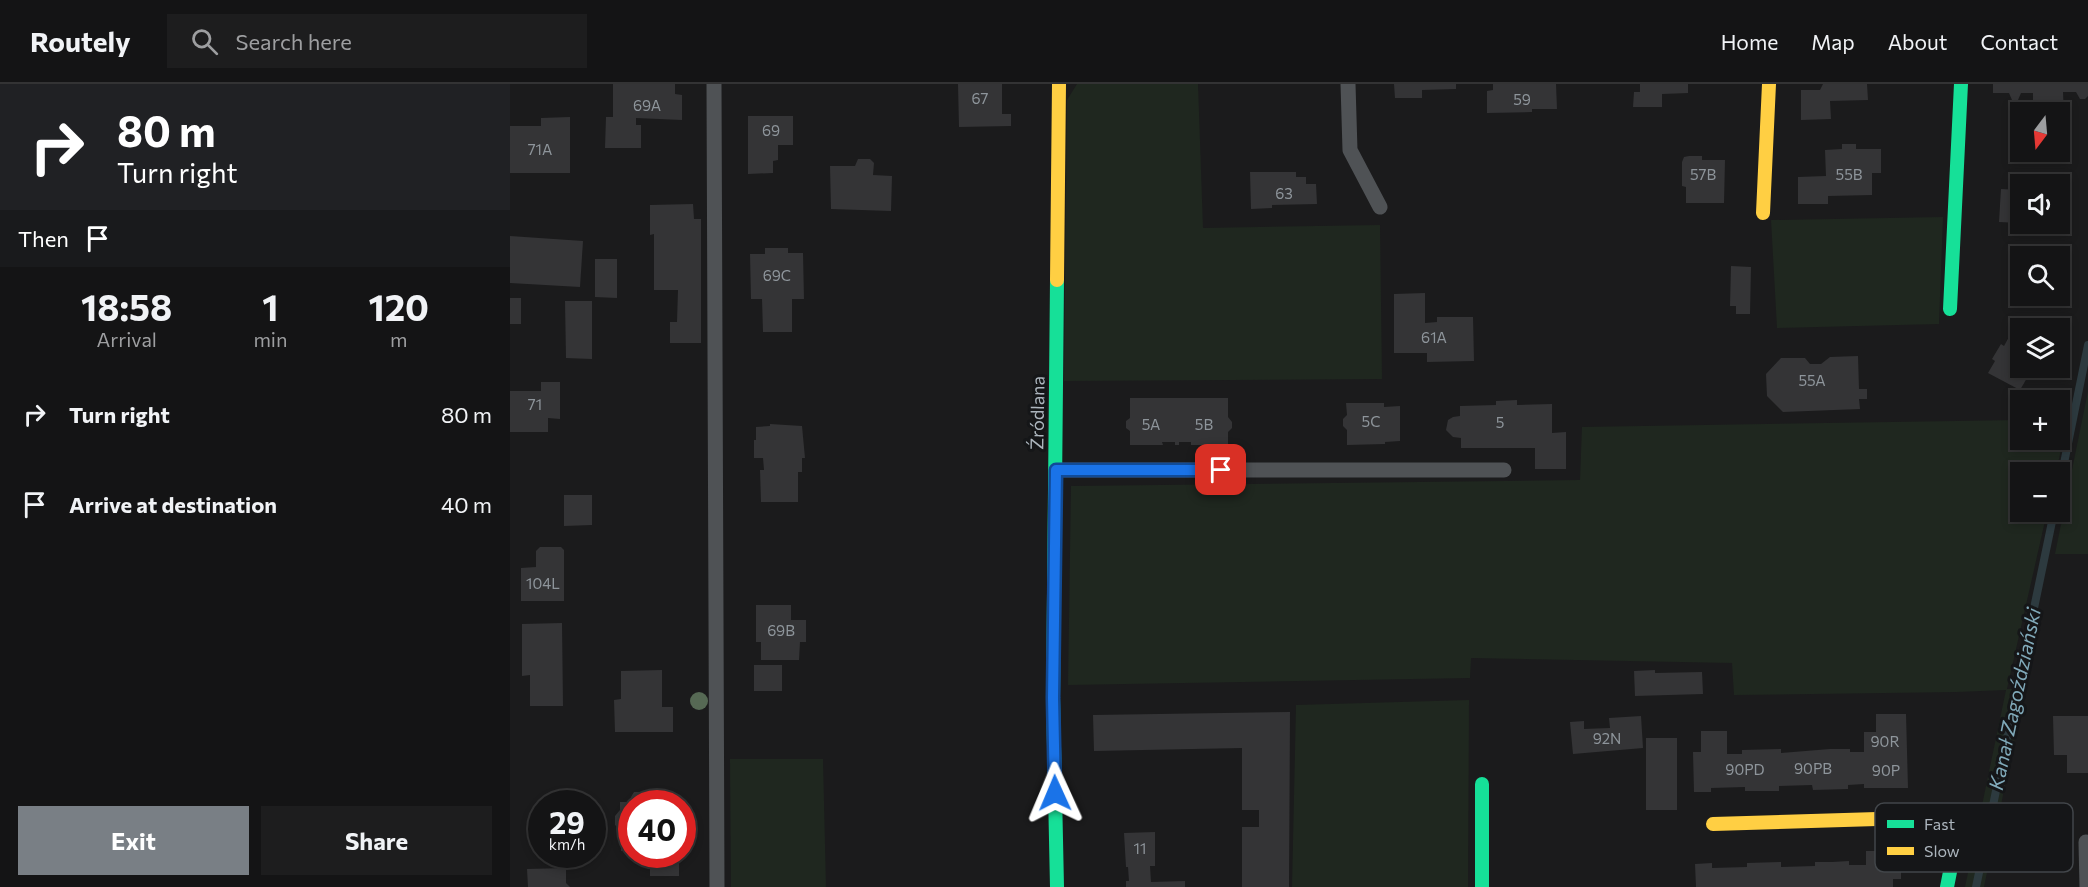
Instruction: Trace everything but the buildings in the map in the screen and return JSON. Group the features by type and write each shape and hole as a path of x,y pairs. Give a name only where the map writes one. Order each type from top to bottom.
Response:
{"street":[{"name":"Źródlana","path":"1057,887 1053,698 1059,84"},
{"path":"1763,213 1769,84"},
{"path":"1950,309 1961,84"},
{"path":"1482,784 1482,887"},
{"path":"1713,824 1875,819"},
{"path":"1947,887 1950,872"}],"lane":[{"path":"714,84 717,887"},
{"path":"1348,84 1350,150 1380,207"},
{"path":"1056,470 1504,470"},
{"path":"2086,842 2087,887"}],"shaded area":[{"path":"1077,84 1198,84 1203,228 1380,225 1382,379 1064,381 1067,100"},
{"path":"1943,217 1939,324 1777,328 1771,220"},
{"path":"2088,391 2088,554 2055,554 2061,522 2070,522 2070,480"},
{"path":"2010,420 2010,450 2061,450 2058,462 2010,462 2010,522 2045,522 2007,689 2025,689 2001,803 1982,803 2006,690 1734,695 1732,663 1471,658 1470,678 1068,685 1071,486 1580,480 1582,427"},
{"path":"1469,700 1468,887 1292,887 1296,705"},
{"path":"730,759 823,759 826,887 731,887"},
{"path":"1968,872 1987,872 1984,887 1965,887"}],"waterway":[{"name":"Kanał Zagoździański","path":"2064,462 2088,345"},
{"name":"Kanał Zagoździański","path":"1993,803 2052,522"},
{"name":"Kanał Zagoździański","path":"1976,887 1979,872"}],"traffic: fast":[{"path":"1950,309 1961,84"},
{"path":"1057,280 1053,698 1057,887"},
{"path":"1482,784 1482,887"},
{"path":"1947,887 1950,872"}],"traffic: slow":[{"path":"1057,280 1059,84"},
{"path":"1763,213 1769,84"},
{"path":"1713,824 1875,819"}],"route":[{"path":"1055,793 1053,698 1056,470 1221,470"}]}
